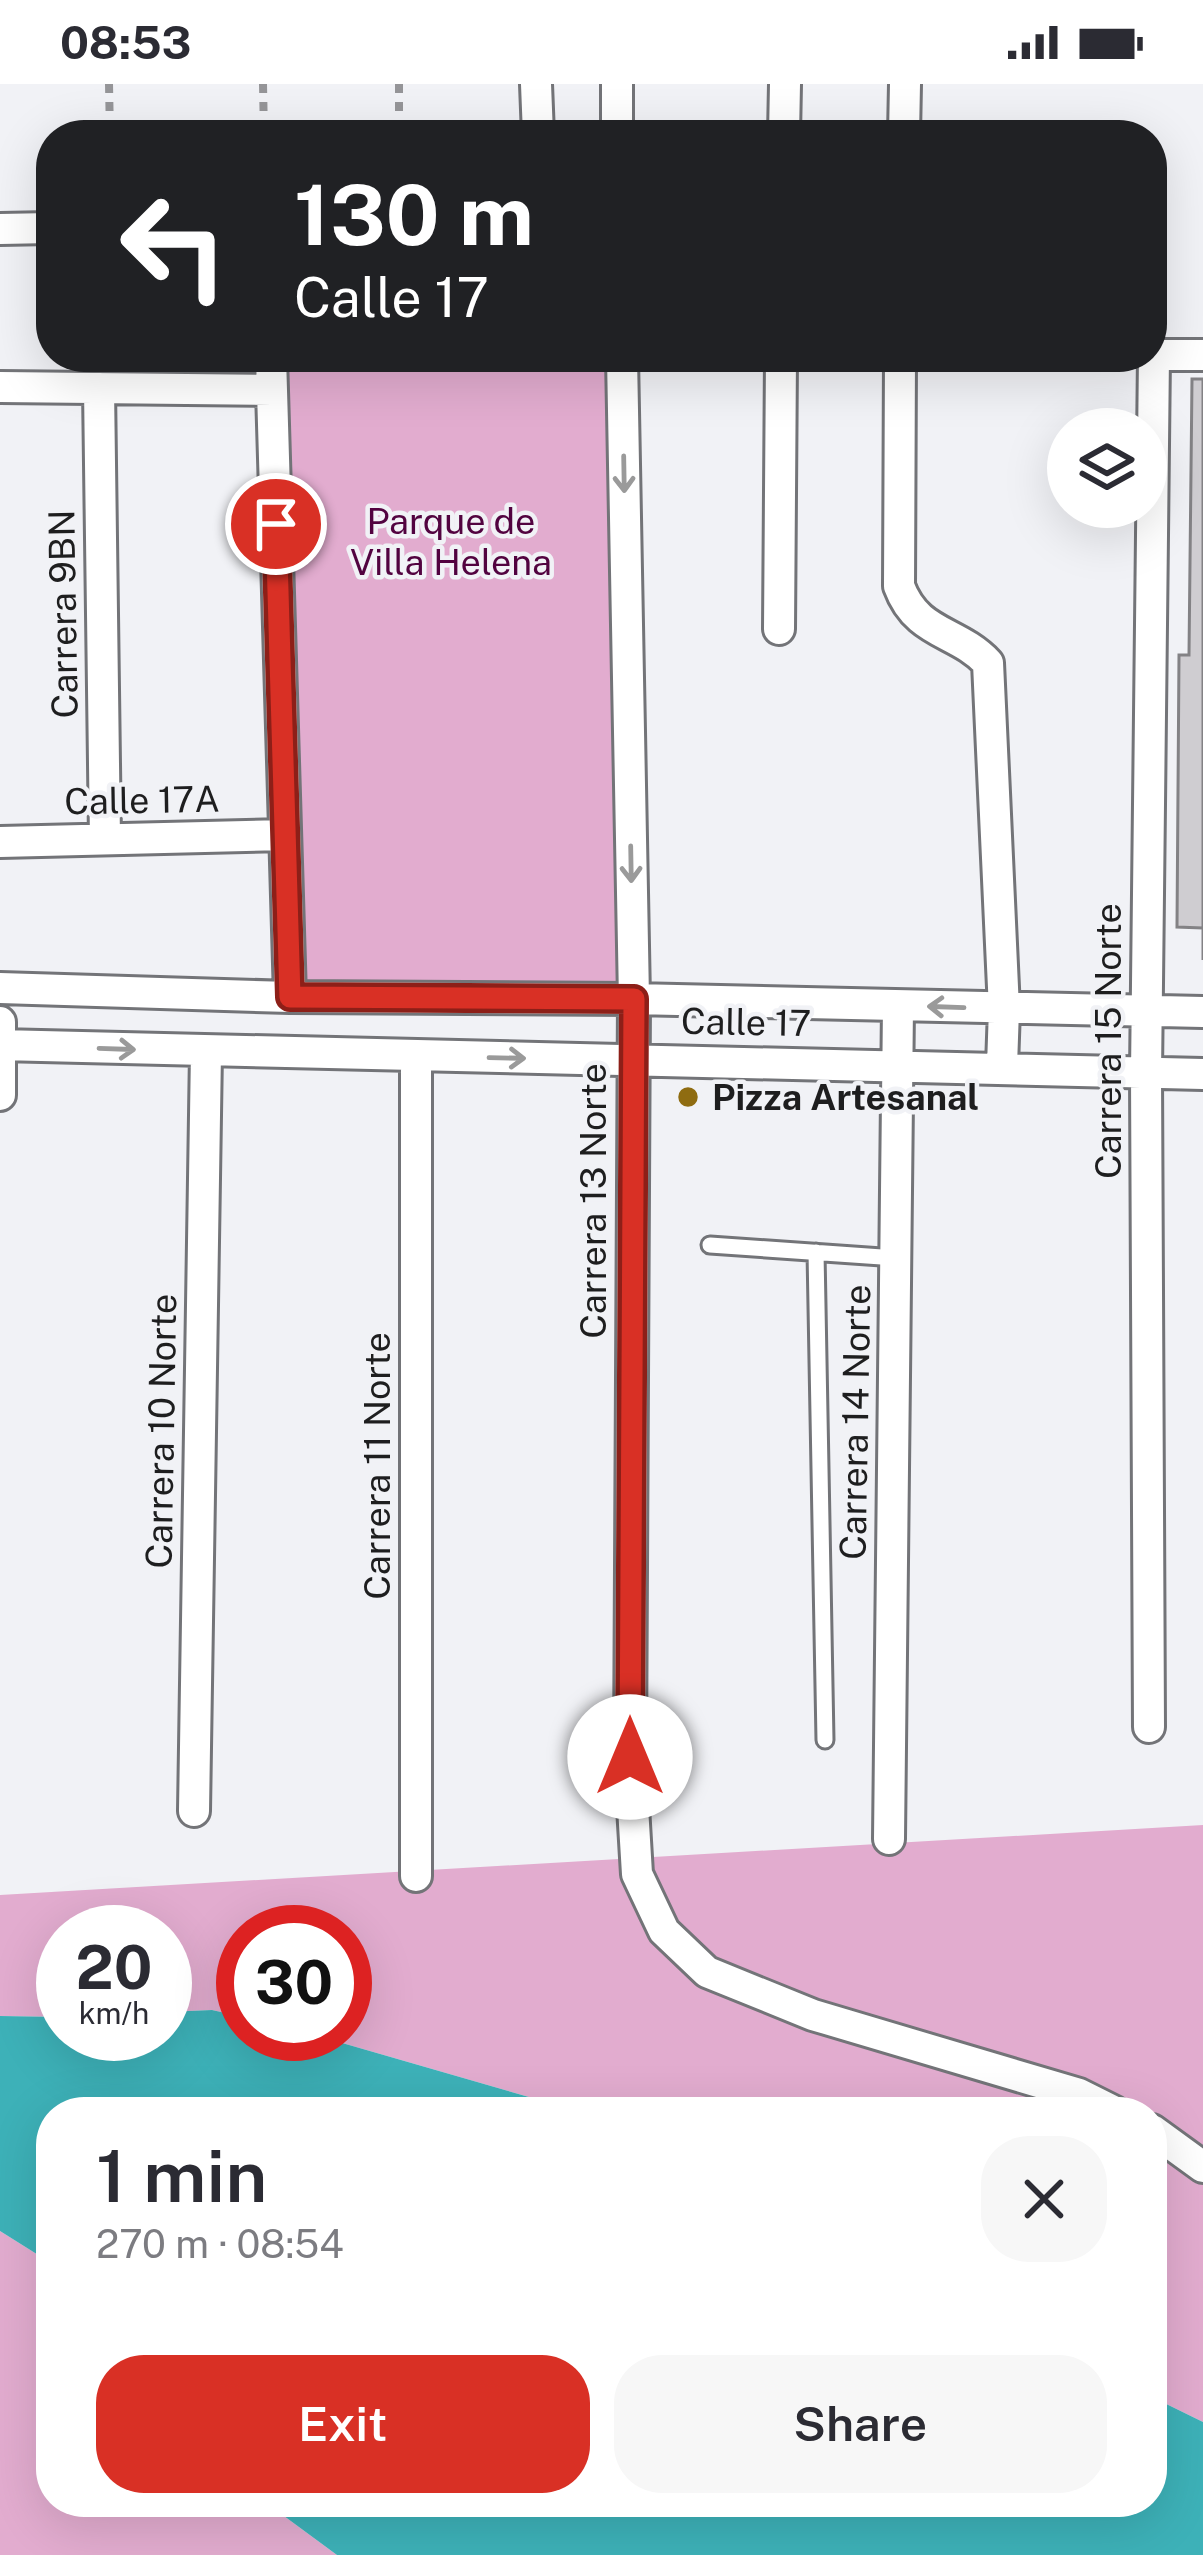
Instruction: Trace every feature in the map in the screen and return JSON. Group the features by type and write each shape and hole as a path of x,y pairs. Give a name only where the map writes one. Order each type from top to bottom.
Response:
{"street":[{"path":"536,84 537,120"},
{"path":"616,84 617,120"},
{"path":"784,120 785,84"},
{"path":"904,120 905,84"},
{"path":"0,229 36,228"},
{"path":"1167,356 1203,356"},
{"path":"271,372 290,997"},
{"name":"Carrera 13 Norte","path":"622,372 634,999 630,1757 637,1874 664,1931 707,1972 813,2015 1085,2097"},
{"path":"778,629 781,372"},
{"path":"900,372 899,586 916,619 980,654 988,664 1004,1009 1002,1066"},
{"name":"Carrera 15 Norte","path":"1149,1727 1146,1074 1154,372"},
{"path":"0,387 272,390"},
{"name":"Carrera 9BN","path":"99,388 105,839"},
{"name":"Calle 17A","path":"0,842 285,835"},
{"name":"Calle 17","path":"0,988 1203,1012"},
{"name":"Carrera 14 Norte","path":"889,1839 898,1006"},
{"path":"0,1022 0,1095"},
{"name":"Calle 17","path":"1,1045 1203,1073"},
{"name":"Carrera 10 Norte","path":"194,1811 206,1052"},
{"name":"Carrera 11 Norte","path":"416,1057 416,1876"},
{"path":"1167,2141 1203,2168"}],"lane":[{"path":"710,1245 896,1258"},
{"path":"816,1252 825,1740"}],"path":[{"path":"109,84 110,120"},
{"path":"263,84 264,120"},
{"path":"399,84 399,120"}],"green space":[{"name":"Parque de Villa Helena","path":"271,372 622,372 634,999 290,997"},
{"path":"1203,1825 1203,2422 1167,2404 1167,2097 529,2097 372,2052 372,1905 216,1905 216,2011 192,2011 192,1905 36,1905 36,2017 0,2016 0,1895"},
{"path":"0,2231 36,2254 36,2517 285,2517 337,2555 0,2555"}],"water":[{"path":"212,2010 216,2011 216,2061 372,2061 372,2052 529,2097 36,2097 36,2254 0,2231 0,2016 36,2017 36,2061 192,2061 192,2011"},
{"path":"1167,2404 1203,2422 1203,2555 337,2555 285,2517 1167,2517"}],"building":[{"path":"1192,379 1203,379 1203,928 1177,927 1179,655 1189,655"}],"place":[{"name":"Pizza Artesanal","path":"688,1097"}],"route":[{"path":"276,524 290,997 634,999 630,1757"}]}
